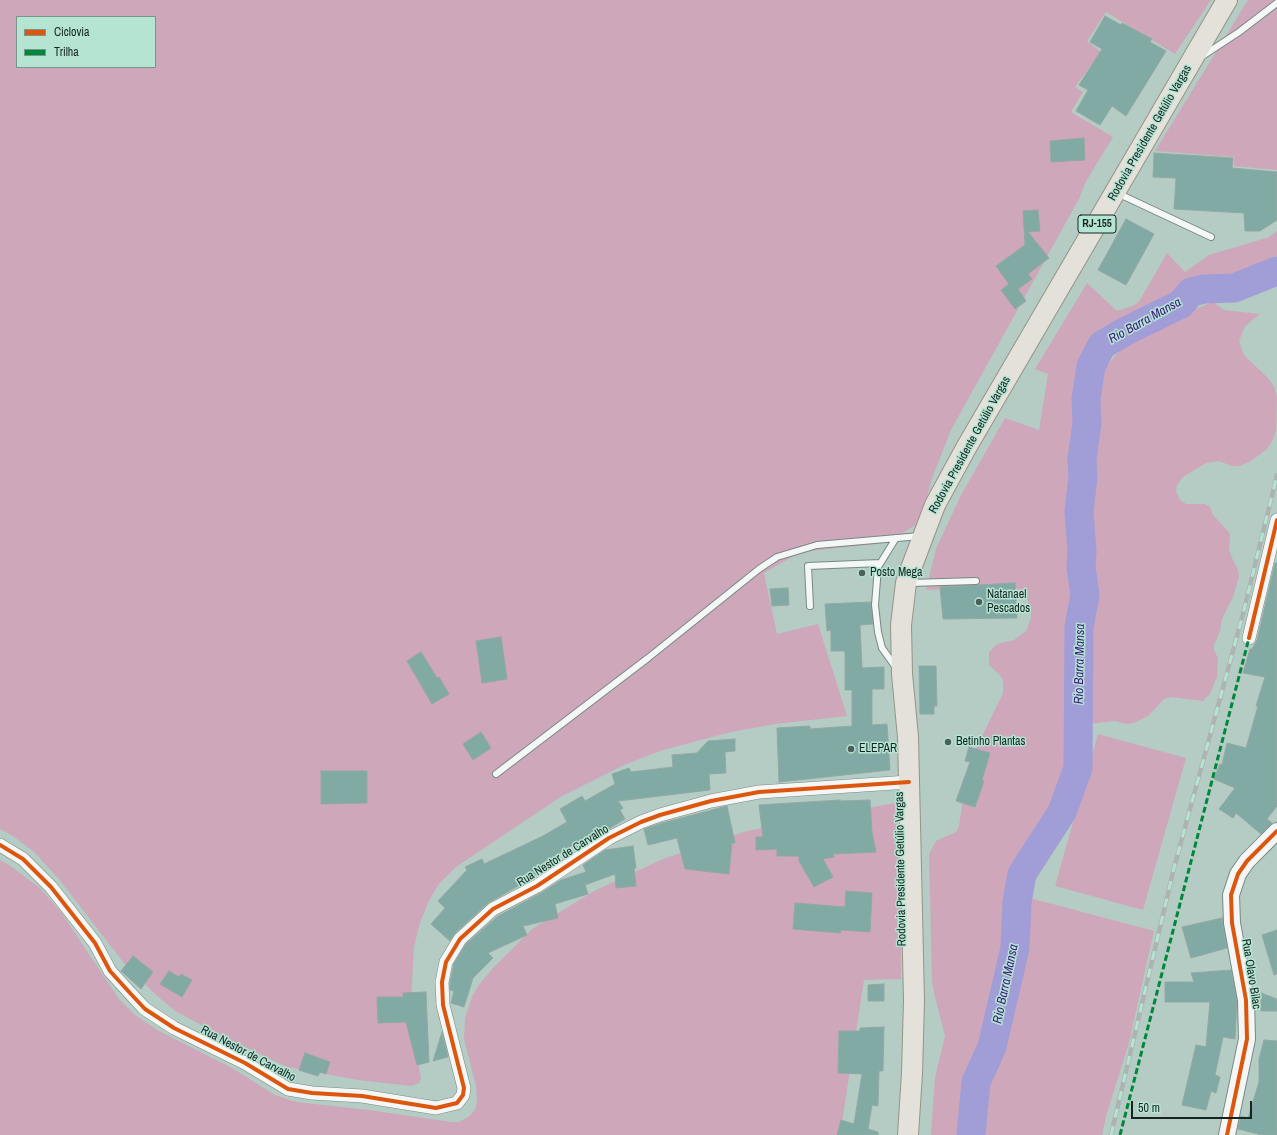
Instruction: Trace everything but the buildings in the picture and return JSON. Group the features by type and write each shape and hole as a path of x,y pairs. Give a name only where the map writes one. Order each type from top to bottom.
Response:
{"main road":[{"name":"Rodovia Presidente Getúlio Vargas","path":"908,1135 912,1081 914,1000 908,736 902,674 902,625 906,583 935,505 966,448 1227,0"}],"street":[{"path":"1249,638 1277,520"},
{"name":"Rua Nestor de Carvalho","path":"0,845 24,859 51,887 94,943 110,971 146,1009 174,1028 245,1063 288,1089 312,1094 362,1096 436,1108 457,1103 464,1088 444,1005 442,982 446,962 460,939 493,909 537,886 609,838 640,822 660,815 711,801 759,792 909,782"},
{"name":"Rua Olavo Bilac","path":"1227,1135 1247,1039 1246,1000 1232,923 1231,895 1238,874 1247,862 1277,831"}],"lane":[{"path":"1190,64 1240,32 1277,3"},
{"path":"1115,192 1211,237"},
{"path":"496,774 648,658 759,569 777,558 817,545 923,535"},
{"path":"896,538 880,563 876,577 875,605 878,632 885,655 902,674"},
{"path":"810,606 808,566 880,563"},
{"path":"906,583 976,581"}],"shaded area":[{"path":"0,0 1211,0 1175,54 1106,12 1087,41 1101,52 1075,87 1083,92 1071,112 1113,137 1085,183 1080,197 951,430 931,481 925,506 915,525 900,535 877,544 799,553 764,573 777,634 818,624 847,716 775,724 731,732 663,750 624,765 562,796 456,867 438,885 429,901 420,922 414,947 410,1020 421,1078 419,1083 411,1086 358,1080 287,1067 218,1034 175,1011 155,994 124,963 58,878 34,852 13,836 0,829"},
{"path":"1248,0 1277,0 1277,170 1234,166 1234,157 1155,151"},
{"path":"1277,231 1277,265 1244,277 1226,280 1187,279 1183,282 1181,298 1098,343 1087,361 1082,389 1074,503 1073,552 1076,594 1068,769 1052,815 1042,831 1020,851 1006,890 1003,901 1008,947 1003,985 984,1045 972,1068 968,1095 966,1135 931,1135 935,1078 945,1036 932,981 929,854 936,841 956,832 959,826 964,793 974,753 1003,693 1003,680 1000,675 989,665 989,652 997,644 1014,640 1026,631 1031,618 1031,611 1023,591 1012,587 926,590 936,549 961,495 1005,418 1039,430 1048,374 1035,369 1087,283 1117,311 1135,305 1140,300 1167,253 1185,272 1209,255 1269,237"},
{"path":"1213,302 1224,310 1260,314 1245,326 1239,341 1244,355 1268,378 1274,386 1277,397 1276,431 1273,440 1267,449 1251,461 1240,466 1232,466 1219,461 1206,463 1183,477 1177,485 1176,491 1180,500 1186,504 1205,504 1210,507 1213,515 1230,534 1229,549 1238,570 1239,576 1233,597 1222,619 1220,631 1214,645 1214,650 1218,658 1217,677 1210,694 1203,701 1171,697 1164,699 1148,716 1134,723 1126,724 1115,721 1088,724 1086,631 1089,592 1085,514 1097,383 1103,370 1127,342 1178,316"},
{"path":"1098,734 1186,758 1143,910 1055,886"},
{"path":"895,803 901,878 901,979 864,980 840,1135 0,1135 0,860 40,888 61,912 119,999 135,1015 159,1031 232,1068 275,1095 296,1102 459,1122 468,1117 475,1110 477,1100 476,1086 464,1039 465,1018 472,997 478,986 493,968 532,929 596,890 663,859 747,831"},
{"path":"1026,897 1154,931 1129,1043 1107,1113 1102,1135 984,1135 984,1082 998,1054 1021,945"}],"waterway":[{"name":"Rio Barra Mansa","path":"971,1135 976,1082 992,1047 1015,948 1017,902 1022,874 1062,812 1078,768 1079,627 1085,595 1081,567 1082,551 1079,512 1083,477 1082,459 1087,423 1086,399 1091,366 1102,345 1126,331 1181,304 1191,292 1204,289 1234,288 1277,271"}],"railway":[{"path":"1111,1135 1174,868 1243,614 1277,475"}],"marked path":[{"path":"1120,1135 1249,638"}],"cycle path":[{"path":"1249,638 1277,520"},
{"path":"0,845 23,859 51,887 95,943 110,971 145,1009 174,1028 245,1063 288,1089 312,1093 362,1096 436,1108 457,1103 463,1095 464,1088 443,1005 442,982 446,962 460,939 493,909 537,886 609,838 641,822 660,815 711,801 759,792 909,782"},
{"path":"1227,1135 1247,1039 1246,1000 1232,923 1231,895 1238,874 1247,861 1277,831"}],"place":[{"name":"Posto Mega","path":"862,573"},
{"name":"Natanael Pescados","path":"979,602"},
{"name":"Betinho Plantas","path":"948,742"},
{"name":"ELEPAR","path":"851,749"}]}
